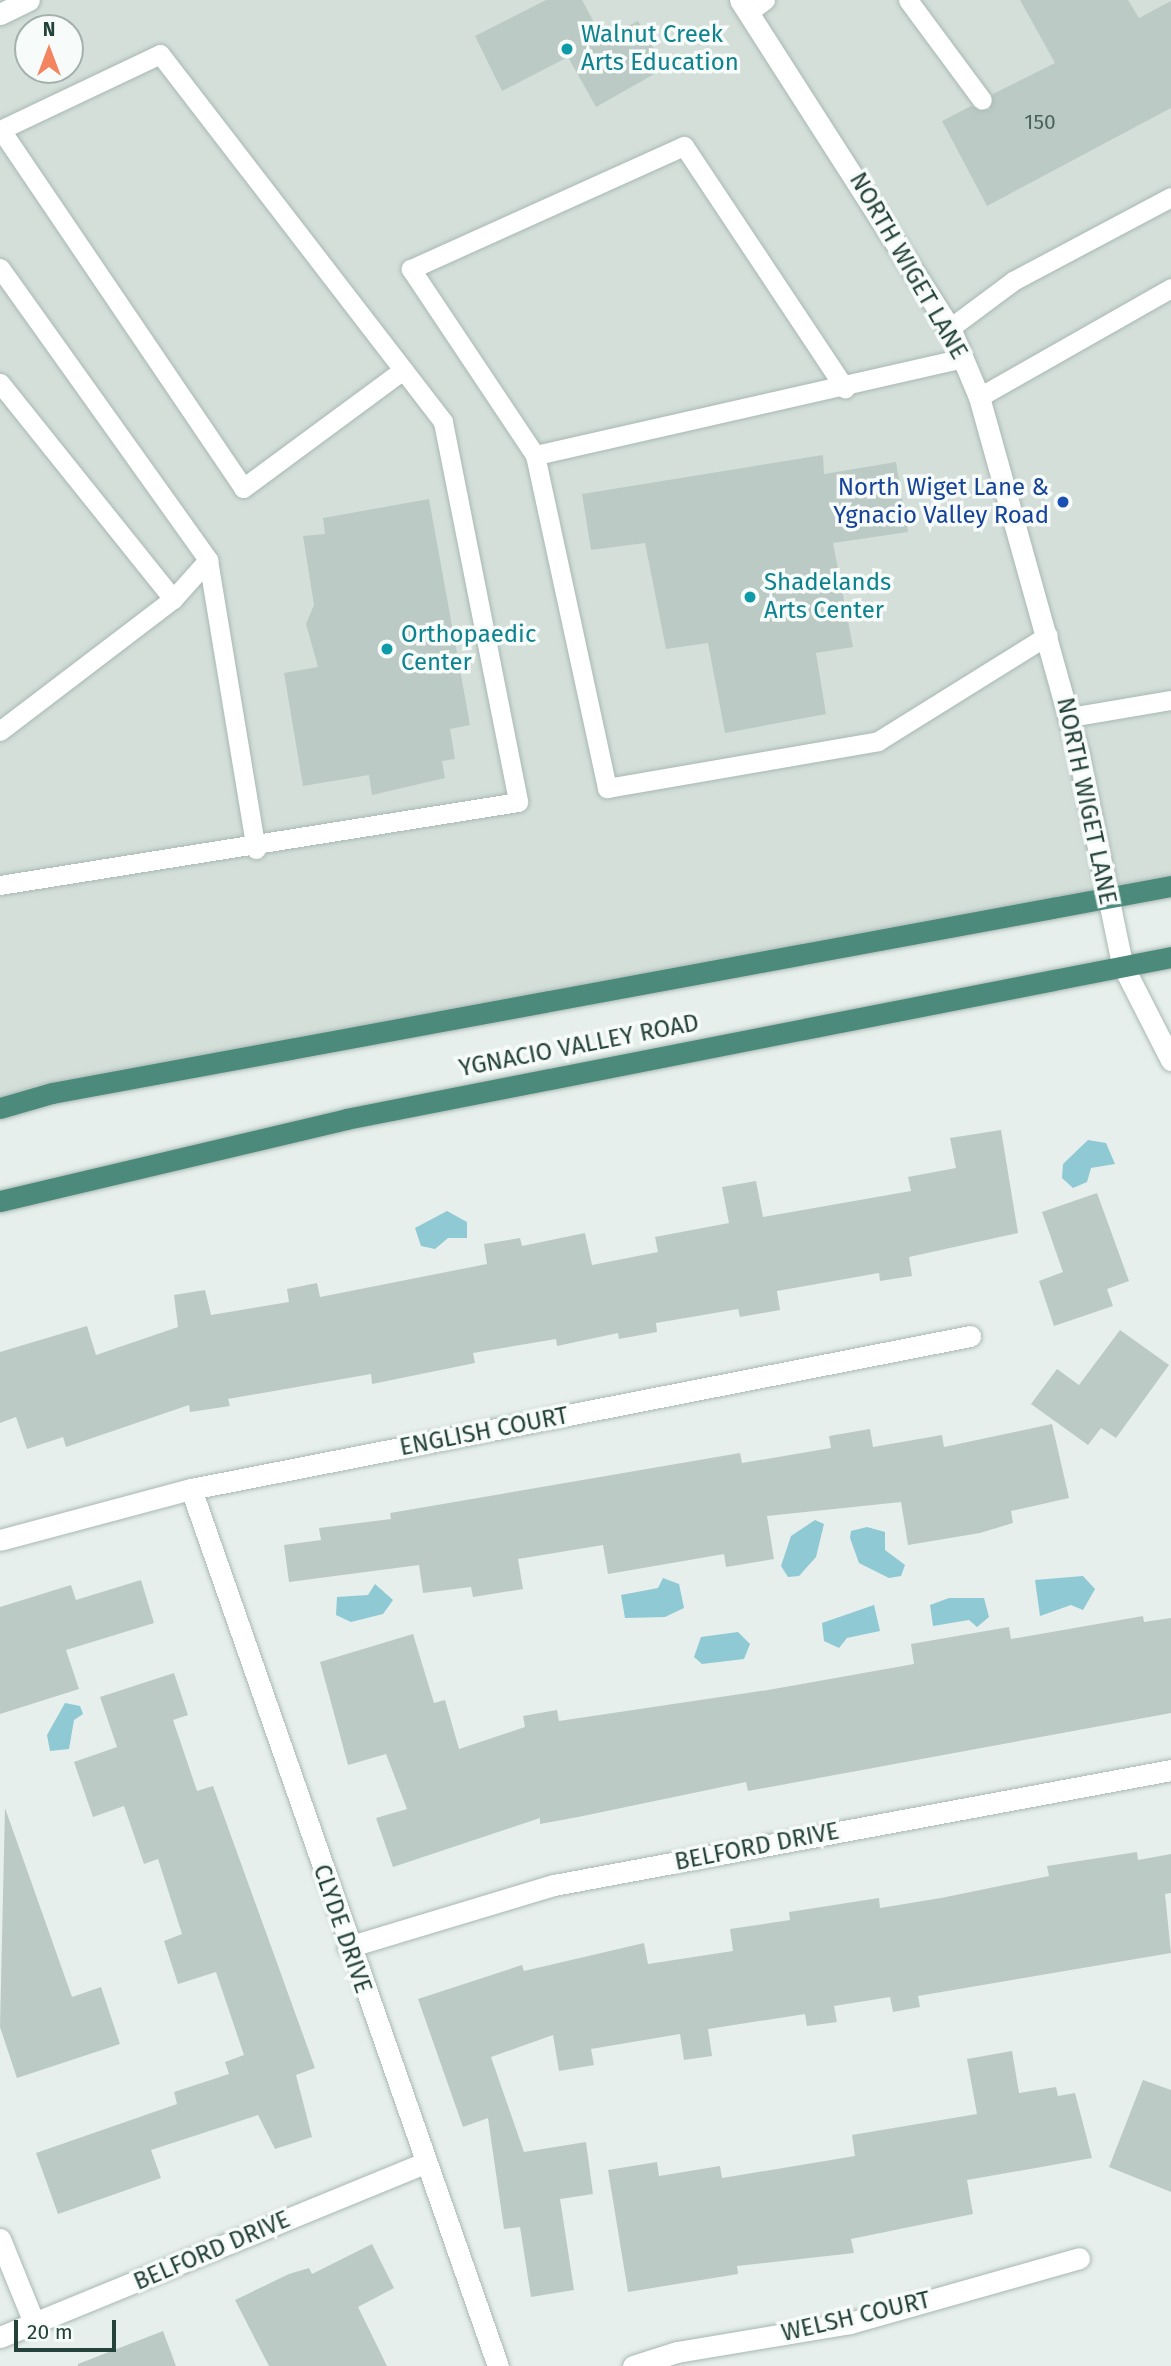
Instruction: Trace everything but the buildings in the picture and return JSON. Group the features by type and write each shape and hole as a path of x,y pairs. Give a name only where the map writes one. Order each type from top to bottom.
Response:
{"highway":[{"name":"YGNACIO VALLEY ROAD","path":"0,1108 52,1093 1171,886"},
{"name":"YGNACIO VALLEY ROAD","path":"0,1201 346,1119 1122,964 1171,957"}],"street":[{"path":"0,14 29,0"},
{"name":"NORTH WIGET LANE","path":"751,4 950,328 979,397 1070,717 1122,964 1171,1060"},
{"name":"ENGLISH COURT","path":"0,1539 191,1489 970,1336"},
{"name":"CLYDE DRIVE","path":"191,1489 348,1947 498,2366"},
{"name":"BELFORD DRIVE","path":"348,1947 554,1885 1171,1770"},
{"name":"BELFORD DRIVE","path":"0,2337 35,2325 424,2163"},
{"path":"0,2239 35,2325"},
{"name":"WELSH COURT","path":"633,2366 677,2352 850,2323 1079,2259"}],"lane":[{"path":"908,0 982,100"},
{"path":"0,885 256,849 518,802 443,422 160,54 1,130 243,488 403,370"},
{"path":"845,388 684,146 411,269 535,455 607,788 878,741 1048,635"},
{"path":"950,328 1013,281 1171,197"},
{"path":"0,268 208,559 256,849"},
{"path":"979,397 1171,288"},
{"path":"535,455 845,388 963,358"},
{"path":"0,383 173,598"},
{"path":"0,732 173,598 208,559"},
{"path":"1070,717 1171,700"}],"shaded area":[{"path":"0,0 1171,0 1171,886 0,1108"}],"water":[{"path":"1088,1140 1106,1143 1115,1164 1091,1168 1087,1182 1073,1188 1062,1178 1063,1164"},
{"path":"447,1211 467,1222 467,1238 448,1238 435,1249 421,1246 415,1228"},
{"path":"815,1520 824,1524 816,1557 799,1576 788,1577 781,1566 791,1536"},
{"path":"867,1527 885,1532 885,1550 905,1565 901,1576 889,1578 859,1563 850,1538 851,1531"},
{"path":"1083,1576 1095,1589 1083,1610 1071,1605 1040,1616 1035,1580"},
{"path":"663,1578 679,1584 684,1608 665,1617 625,1618 621,1595 658,1588"},
{"path":"375,1584 393,1600 383,1614 351,1622 336,1615 337,1597 368,1595"},
{"path":"949,1598 984,1598 989,1617 977,1627 969,1620 933,1626 930,1605"},
{"path":"874,1605 880,1631 847,1638 839,1648 824,1641 822,1623"},
{"path":"738,1632 750,1644 744,1659 702,1664 694,1657 701,1637"},
{"path":"65,1703 80,1706 83,1714 74,1720 69,1749 50,1751 47,1735"}],"place":[{"name":"Walnut Creek Arts Education","path":"567,49"},
{"name":"North Wiget Lane & Ygnacio Valley Road","path":"1063,502"},
{"name":"Shadelands Arts Center","path":"750,597"},
{"name":"Orthopaedic Center","path":"387,649"}]}
